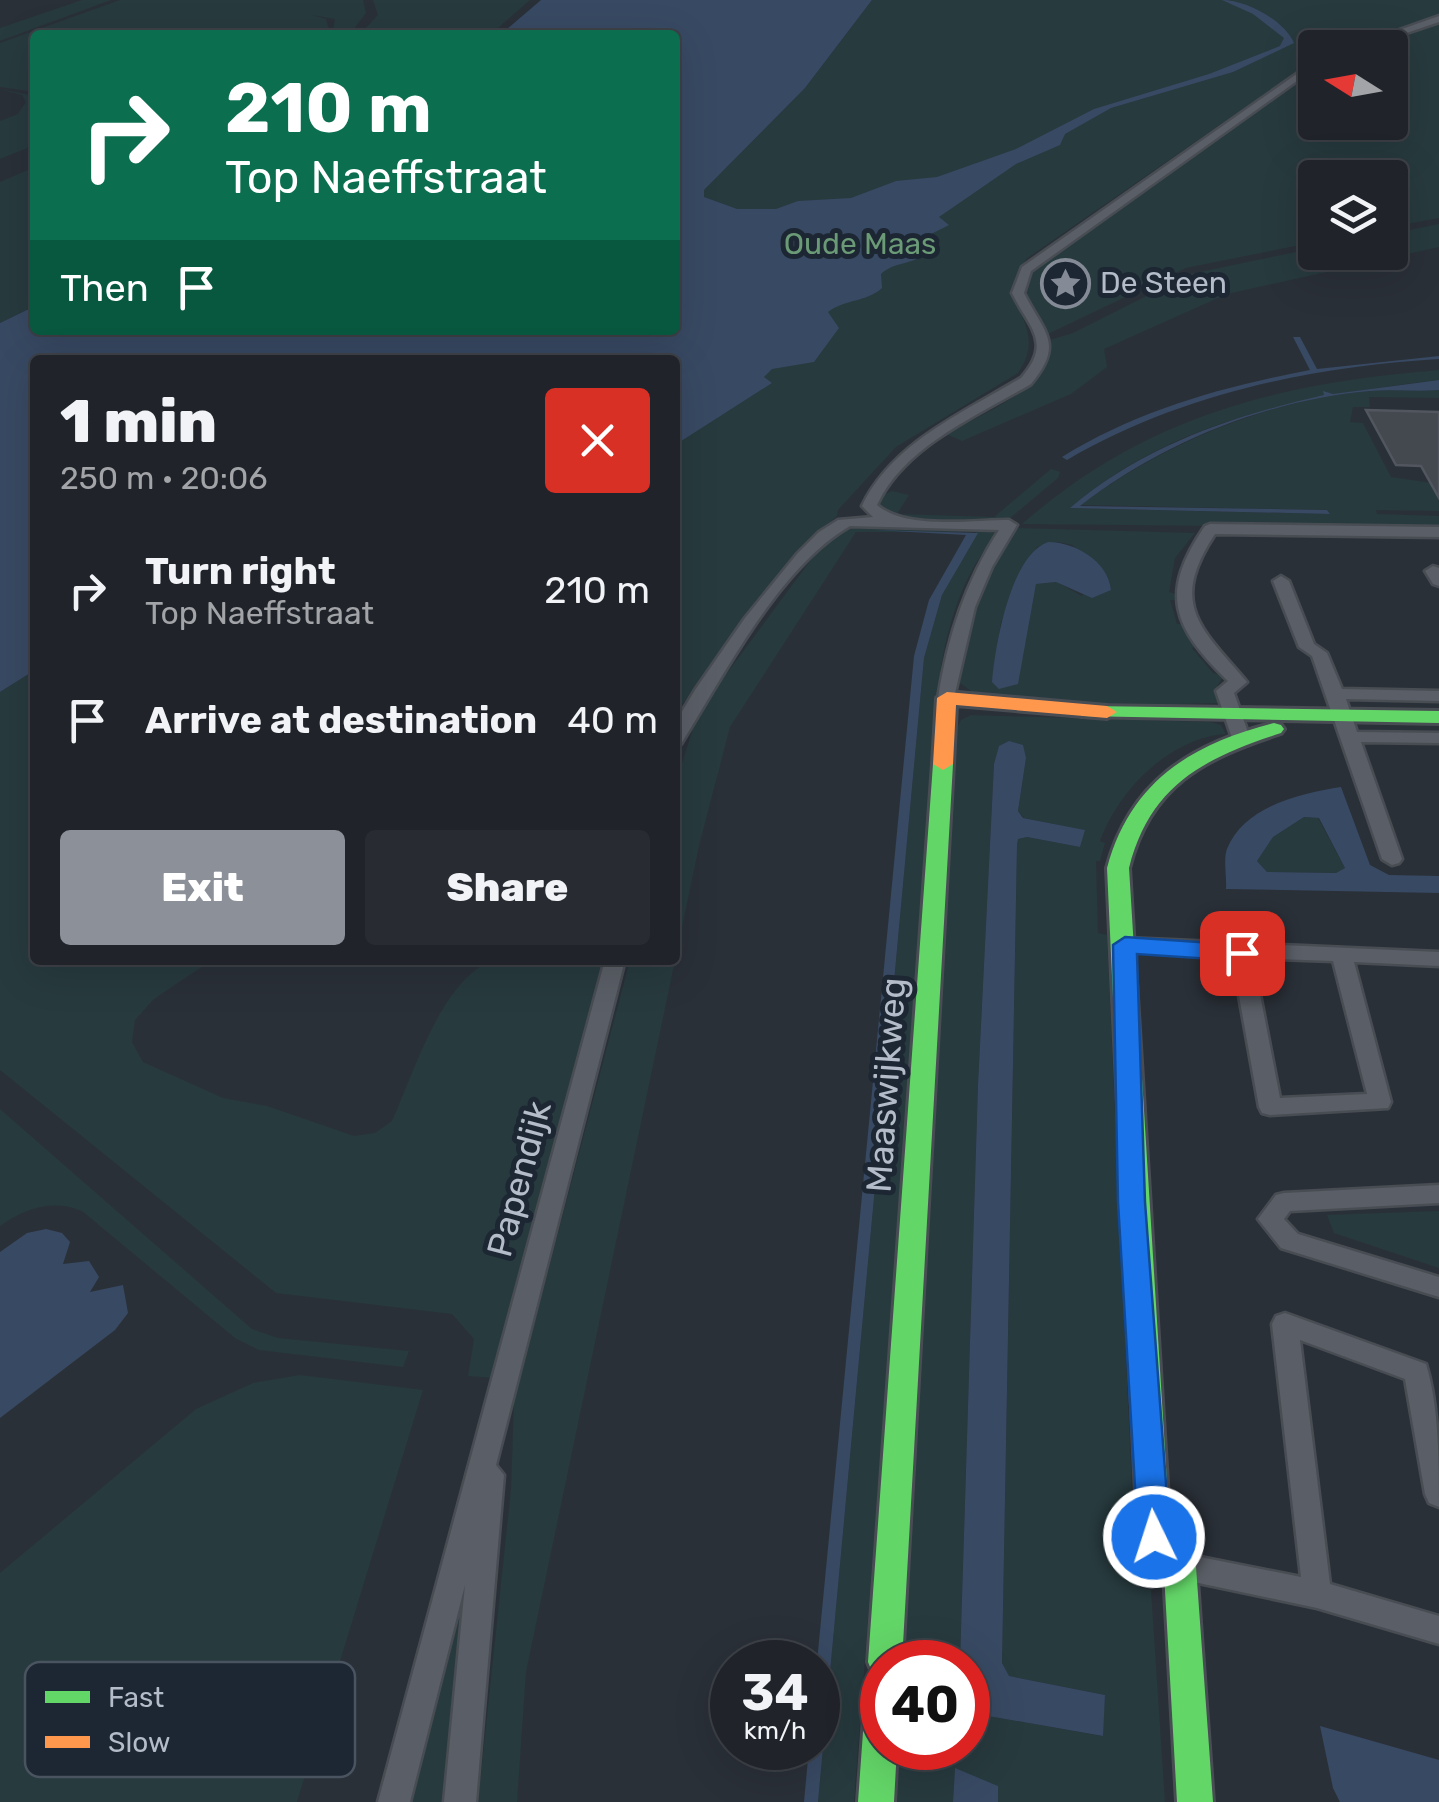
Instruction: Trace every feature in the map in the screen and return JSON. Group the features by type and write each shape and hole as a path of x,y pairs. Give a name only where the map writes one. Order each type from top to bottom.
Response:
{"street":[{"path":"1406,30 1439,19"},
{"path":"896,523 874,514 869,506 884,482 919,447 1026,381 1045,357 1044,338 1018,294 1026,269 1298,76"},
{"path":"680,732 732,647 819,538 844,522 896,523"},
{"name":"Maaswijkweg","path":"886,1640 947,704 956,633 967,598 1009,525 896,523"},
{"path":"1241,738 1225,691 1238,682 1200,642 1184,609 1181,580 1190,556 1210,529 1439,532"},
{"path":"1281,581 1308,647 1319,653 1364,770 1362,782 1392,859"},
{"path":"1344,716 1439,696"},
{"path":"947,704 1106,712 1439,717"},
{"path":"1344,716 1439,738"},
{"path":"1195,1802 1180,1567 1154,1537 1132,1202 1125,945 1116,874 1124,837 1141,804 1169,774 1241,738 1274,730"},
{"path":"1125,945 1439,959"},
{"path":"1242,953 1270,1107 1380,1102 1342,955"},
{"name":"Papendijk","path":"394,1802 613,965"},
{"path":"1439,1194 1284,1202 1270,1219 1290,1241 1439,1286"},
{"path":"1316,1594 1285,1324 1418,1372 1439,1494"},
{"name":"Papendijk","path":"460,1802 495,1418"},
{"path":"1180,1567 1316,1594 1439,1630"},
{"path":"876,1802 878,1770"}],"green space":[{"path":"82,0 111,0 0,41 0,28"},
{"path":"120,0 363,0 366,13 353,30 333,30 335,19 312,15 326,19 328,30 36,30"},
{"path":"373,0 530,0 496,30 364,30 378,15"},
{"name":"Oude Maas","path":"872,0 1439,0 1439,17 1398,30 1298,30 1298,71 1026,259 1010,290 1029,341 1025,362 1018,373 896,447 838,510 837,516 810,540 680,708 680,355 521,355 644,335 680,335 680,306 704,190 805,88"},
{"path":"1439,21 1439,218 1408,224 1408,160 1298,160 1298,245 1186,268 1048,334 1026,299 1029,272 1298,78 1298,140 1408,140 1408,31"},
{"path":"30,32 30,91 0,87 0,43"},
{"path":"0,89 30,95 30,147 0,159 0,121 18,114 26,102 22,95"},
{"path":"30,169 30,308 0,323 0,182"},
{"path":"1439,224 1439,247 1408,254 1408,230"},
{"path":"1298,252 1298,270 1335,270 1227,294 1104,349 1107,367 1071,394 962,441 946,434 1028,386 1048,357 1050,340 1073,333 1190,274"},
{"path":"1439,370 1439,380 1332,396 1379,390 1439,390 1439,398 1369,397 1370,407 1353,407 1350,422 1363,423 1391,477 1439,484 1439,511 1376,510 1377,514 1439,516 1439,528 1022,524 1116,456 1166,431 1269,396","holes":["1287,406 1181,444 1080,505 1327,510 1330,514 1071,508 1153,453 1198,432 1244,416"]},
{"path":"1051,469 1060,472 1058,478 1009,519 999,521 905,520 877,509 875,499 892,491 909,495 897,514 994,517"},
{"path":"859,525 987,528 996,535 974,567 958,601 940,674 866,1640 860,1640 860,1723 854,1802 818,1802 821,1770 840,1770 840,1640 833,1640 924,658 942,595 976,532 856,532 730,727 680,937 680,770 698,712 825,541 844,528"},
{"path":"1018,528 1195,533 1175,558 1169,592 1175,594 1176,600 1170,600 1177,624 1183,624 1197,646 1192,648 1213,673 1224,676 1217,686 1219,703 1099,706 978,696 957,681 977,600","holes":["1058,542 1072,545 1100,566 1082,596 1057,582 1036,584 1028,618 992,682 1001,622 1037,547"]},
{"path":"30,673 30,965 205,965 154,999 135,1020 132,1042 143,1062 223,1098 267,1106 354,1136 375,1133 392,1121 431,1030 458,987 475,971 485,965 609,965 493,1378 468,1376 474,1339 452,1314 276,1293 0,1070 0,692"},
{"path":"971,715 1210,722 1221,725 1226,734 1185,745 1149,770 1120,803 1100,841 1105,843 1100,861 1096,861 1098,933 1107,935 1134,1535 1117,1535 1117,1553 1136,1556 1137,1586 1151,1590 1165,1802 998,1802 998,1786 958,1770 990,1770 990,1716 1102,1736 1105,1695 1008,1676 1002,1663 1017,845 1018,839 1027,837 1080,847 1084,830 1024,818 1018,811 1026,758 999,747 994,765 978,1085 961,1640 894,1640 951,740 961,720"},
{"path":"1304,817 1318,818 1345,868 1336,873 1267,872 1257,861 1273,837"},
{"path":"629,965 674,965 526,1672 517,1802 478,1802 511,1489 514,1400"},
{"path":"0,1109 252,1329 278,1338 409,1351 403,1367 259,1350 235,1338 82,1211 71,1207 40,1207 0,1226"},
{"path":"1439,1211 1439,1268 1334,1233 1327,1215"},
{"path":"300,1375 423,1390 340,1662 25,1662 25,1777 305,1777 297,1802 0,1802 0,1573 196,1409 253,1383"},
{"path":"472,1568 443,1802 409,1802"},
{"path":"887,1770 955,1770 953,1802 885,1802"}],"water":[{"path":"541,0 872,0 805,88 704,190 704,197 737,209 776,209 798,201 851,198 896,181 937,177 1016,149 1094,109 1209,74 1280,46 1284,38 1253,14 1222,0 1242,3 1263,13 1282,27 1294,43 1233,72 1111,108 1065,134 1060,145 1016,164 939,217 949,225 921,239 929,250 918,259 881,274 882,288 828,312 839,328 814,362 772,369 764,377 772,383 680,442 680,355 30,355 30,673 0,692 0,323 30,308 30,335 680,335 680,30 506,30"},
{"path":"1293,337 1300,337 1317,369 1439,359 1342,369 1247,388 1155,418 1067,460 1062,457 1120,426 1182,402 1310,370"},
{"path":"1439,380 1439,390 1379,390 1331,396 1254,415 1180,444 1111,483 1080,506 1327,510 1330,514 1070,508 1128,467 1222,424 1324,395 1323,391 1333,394"},
{"path":"874,530 978,533 942,595 924,658 833,1640 819,1640 914,656 929,600 966,535"},
{"path":"1048,542 1069,545 1088,555 1104,570 1111,590 1092,598 1056,582 1036,584 1018,684 999,689 992,682 1014,583 1035,550"},
{"path":"1009,741 1023,745 1026,758 1018,811 1023,818 1085,830 1080,847 1027,837 1018,839 1017,845 1002,1663 1009,1676 1105,1695 1103,1736 990,1716 990,1640 961,1640 978,1085 994,764 999,746"},
{"path":"1341,787 1370,865 1389,875 1439,876 1439,893 1226,889 1227,849 1247,822 1276,804","holes":["1304,817 1319,818 1345,868 1336,873 1267,872 1257,861 1273,837"]},
{"path":"46,1229 62,1233 70,1242 63,1264 89,1261 99,1277 90,1292 123,1285 128,1313 115,1330 0,1418 0,1252 27,1233"},
{"path":"1320,1726 1439,1760 1439,1802 1340,1802 1333,1788"},
{"path":"807,1770 821,1770 818,1802 804,1802"},
{"path":"955,1770 998,1786 998,1802 953,1802"}],"building":[{"path":"1366,410 1439,412 1439,498 1421,466 1396,465"}],"traffic: fast":[{"path":"1089,712 1439,717"},
{"path":"1195,1802 1180,1567 1154,1537 1118,868 1125,839 1138,814 1173,776 1221,748 1274,729"},
{"path":"886,1640 943,764"},
{"path":"876,1802 878,1770"}],"traffic: slow":[{"path":"943,764 947,698 1107,712"}],"place":[{"name":"De Steen","path":"1065,283"}],"route":[{"path":"1154,1537 1132,1202 1125,945 1242,953"}]}
